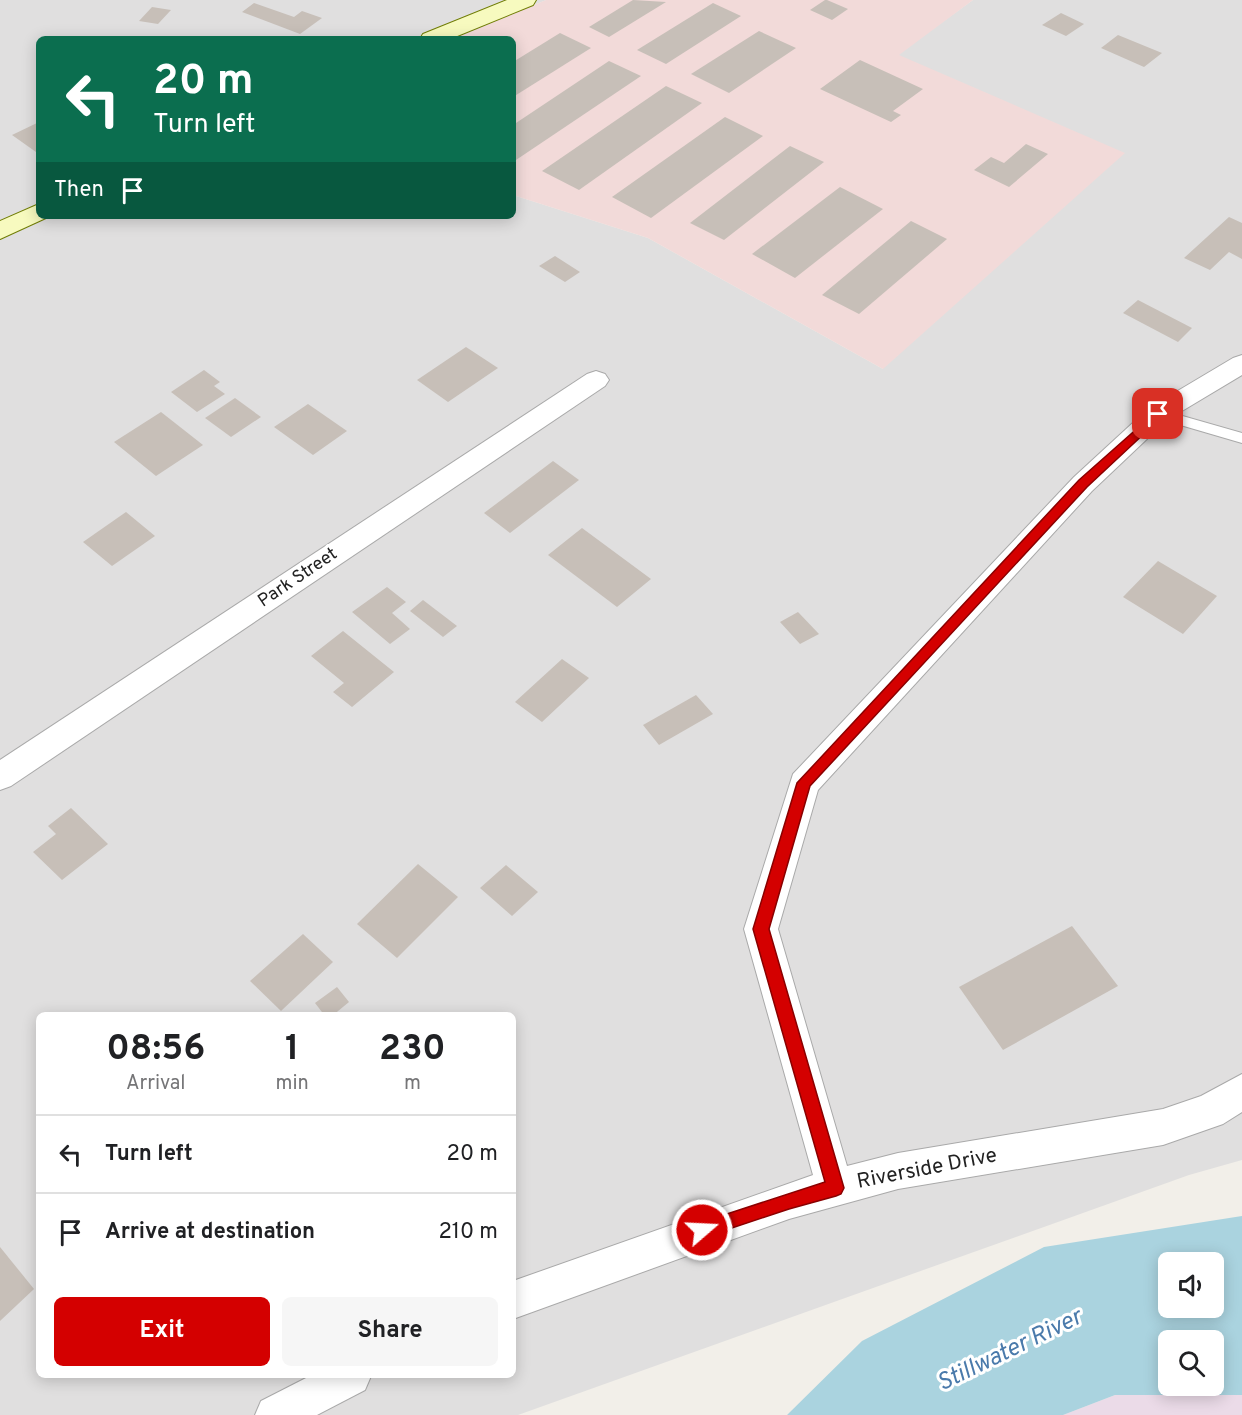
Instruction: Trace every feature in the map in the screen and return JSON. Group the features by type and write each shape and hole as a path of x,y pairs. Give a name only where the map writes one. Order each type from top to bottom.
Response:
{"main road":[{"path":"437,36 525,0"},
{"path":"0,231 36,213"}],"street":[{"path":"836,1188 761,929 804,783 1083,483 1158,414 1242,364"},
{"name":"Park Street","path":"0,777 596,380"},
{"name":"Riverside Drive","path":"516,1299 681,1237 789,1200 898,1171 1163,1127 1210,1111 1242,1092"},
{"path":"275,1415 347,1378"}],"lane":[{"path":"1158,414 1242,438"}],"shaded area":[{"path":"0,0 546,0 460,36 36,36 36,219 516,219 516,196 648,238 883,369 898,54 973,0 1242,0 1242,1160 1189,1175 518,1415 0,1415"},
{"path":"546,0 973,0 899,55 1125,153 883,369 648,238 516,196 516,36 460,36"},
{"path":"1115,1395 1242,1395 1242,1415 1063,1415"}],"water":[{"name":"Stillwater River","path":"1242,1216 1242,1395 1224,1395 1224,1330 1158,1330 1158,1395 1115,1395 1063,1415 787,1415 862,1341 1044,1247"}],"building":[{"path":"633,0 666,2 609,37 589,27"},
{"path":"825,0 848,9 832,20 810,10"},
{"path":"254,3 294,17 302,11 322,18 300,34 242,12"},
{"path":"713,3 741,16 666,64 637,50"},
{"path":"152,7 171,10 158,24 139,21"},
{"path":"1061,13 1084,24 1066,36 1042,25"},
{"path":"759,31 796,48 729,93 691,74"},
{"path":"560,33 591,48 516,95 516,60"},
{"path":"1118,35 1162,53 1144,67 1101,48"},
{"path":"860,60 923,89 893,111 901,115 891,122 820,89"},
{"path":"609,61 641,76 516,160 516,123"},
{"path":"666,86 702,103 579,190 542,171"},
{"path":"725,117 763,136 651,218 612,197"},
{"path":"36,123 36,152 12,135"},
{"path":"1026,144 1048,154 1009,187 974,170 991,157 1004,163"},
{"path":"790,146 824,162 724,240 690,223"},
{"path":"840,187 883,209 795,278 752,254"},
{"path":"1229,217 1242,223 1242,259 1229,252 1210,270 1184,258"},
{"path":"911,221 947,239 859,314 822,295"},
{"path":"555,256 580,272 565,282 539,266"},
{"path":"1138,300 1192,328 1178,342 1123,313"},
{"path":"466,347 498,368 448,402 417,380"},
{"path":"204,370 220,382 214,386 225,394 197,412 171,392"},
{"path":"235,398 261,417 231,437 205,418"},
{"path":"308,404 347,431 313,455 274,427"},
{"path":"161,412 203,445 156,476 114,442"},
{"path":"553,461 579,480 510,533 484,513"},
{"path":"126,512 155,536 112,566 83,542"},
{"path":"582,528 651,579 617,607 548,555"},
{"path":"1158,561 1217,596 1183,634 1123,597"},
{"path":"387,587 406,602 392,613 410,629 390,644 352,612"},
{"path":"423,600 457,626 443,637 410,611"},
{"path":"798,612 819,634 800,644 780,622"},
{"path":"343,631 394,672 352,707 333,692 344,683 311,656"},
{"path":"562,659 589,678 542,722 515,702"},
{"path":"696,695 713,714 659,745 643,725"},
{"path":"71,808 108,844 62,880 33,852 56,834 48,826"},
{"path":"418,864 458,897 397,958 357,924"},
{"path":"506,865 538,892 512,916 480,888"},
{"path":"1072,926 1118,986 1003,1050 959,987"},
{"path":"303,934 333,962 281,1011 250,981"},
{"path":"337,987 349,1002 337,1012 322,1012 315,1003"},
{"path":"0,1247 34,1289 0,1321"}],"route":[{"path":"702,1230 789,1200 836,1188 761,929 804,783 1083,483 1158,414"}]}
